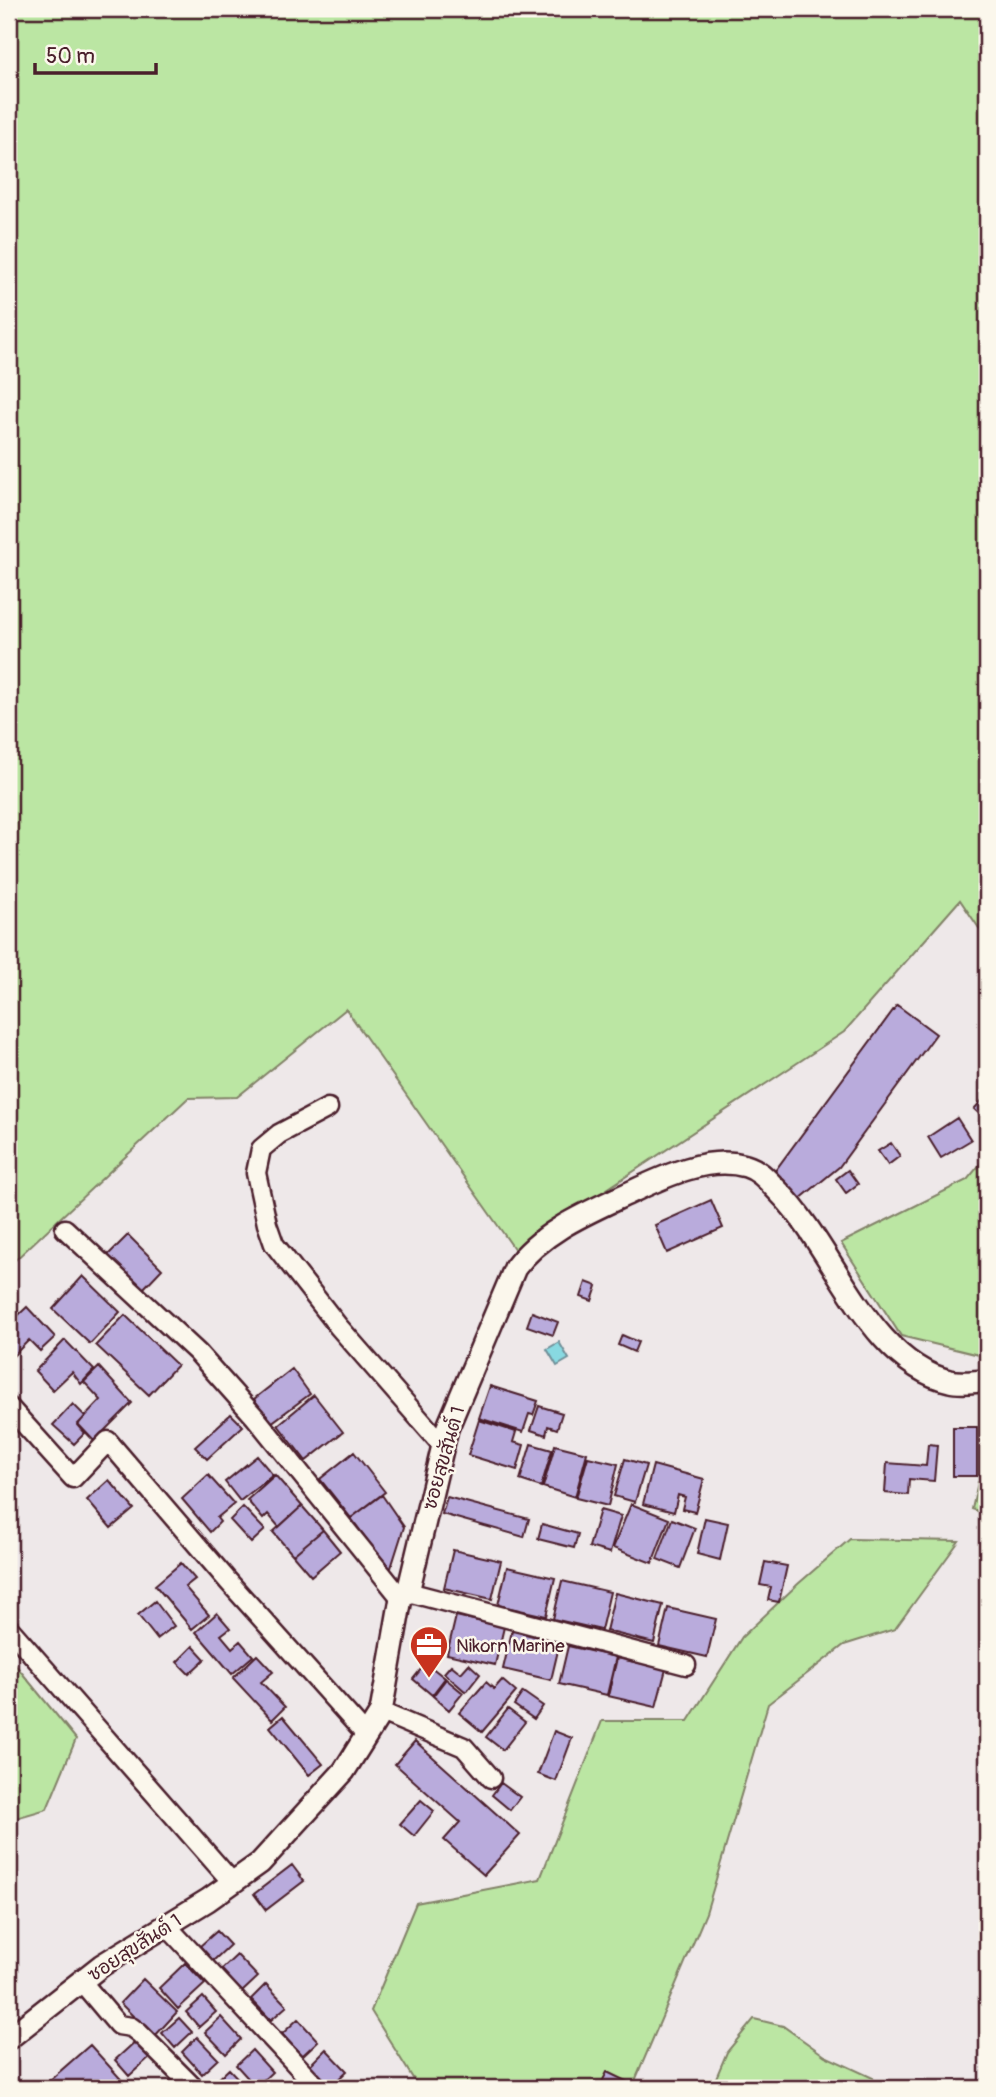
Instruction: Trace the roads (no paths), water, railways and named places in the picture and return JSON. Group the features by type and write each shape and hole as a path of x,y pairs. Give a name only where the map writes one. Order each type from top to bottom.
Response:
{"street":[{"path":"328,1108 279,1134 261,1149 256,1174 267,1224 274,1244 338,1326 443,1446"},
{"name":"ซอยสุขสันต์ 1","path":"9,2038 102,1965 260,1863 344,1771 368,1736 381,1712 405,1595 447,1429 509,1280 524,1256 552,1233 663,1177 714,1164 734,1164 757,1170 793,1206 885,1342 914,1367 951,1382 987,1381"},
{"path":"65,1230 198,1353 255,1416 405,1595 686,1665"},
{"path":"9,1407 73,1478 108,1441 228,1581 368,1736"},
{"path":"9,1628 232,1882"},
{"path":"381,1712 464,1746 491,1778"},
{"path":"166,1925 318,2088"},
{"path":"80,1981 118,2025 131,2027 139,2033 194,2088"}],"water":[{"path":"559,1342 569,1359 557,1366 547,1349"}],"place":[{"name":"Nikorn Marine","path":"429,1679"}]}
